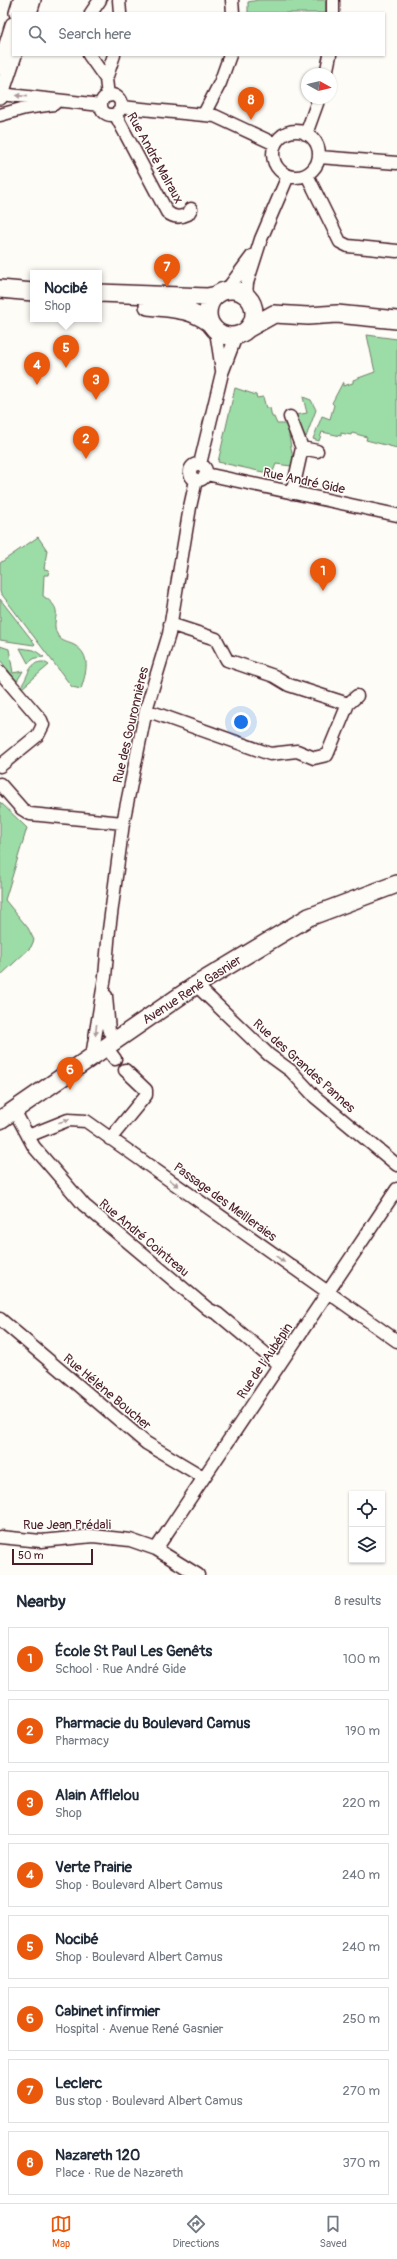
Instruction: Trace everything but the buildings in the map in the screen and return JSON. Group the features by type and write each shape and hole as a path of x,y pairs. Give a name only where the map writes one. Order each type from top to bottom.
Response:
{"main road":[{"path":"0,289 30,292"},
{"path":"102,293 200,297 236,291 248,298 311,307 337,314 397,320"},
{"path":"213,327 209,306 221,293"},
{"path":"243,332 254,314 248,298"},
{"path":"102,302 183,309 192,312 224,335 243,332 274,314 308,316 337,314"},
{"name":"Avenue René Gasnier","path":"0,1120 107,1050 196,985 309,917 397,884"}],"street":[{"path":"17,12 21,0"},
{"path":"29,12 33,0"},
{"path":"93,12 100,0"},
{"path":"119,0 120,12"},
{"path":"232,0 234,12"},
{"path":"333,0 333,12"},
{"path":"0,67 12,29"},
{"path":"14,56 0,95 71,101 105,100 117,97 118,111"},
{"path":"91,56 106,79"},
{"path":"114,56 106,79 106,114 118,111 204,114 232,123 275,144"},
{"path":"204,114 220,83 230,56"},
{"path":"327,68 330,56"},
{"path":"0,115 25,108 71,101"},
{"path":"306,134 317,104"},
{"name":"Rue André Malraux","path":"118,111 167,212 172,216 180,217 188,214 191,209"},
{"path":"298,131 306,134 316,143 319,157 316,166 307,175 298,178 288,176 280,172 274,163 273,152 275,144 281,137 289,132 298,131"},
{"path":"319,157 397,163"},
{"path":"307,175 340,242 348,246 397,251"},
{"path":"248,298 247,283 261,239 288,176"},
{"path":"221,293 246,266 261,239"},
{"name":"Rue des Gouronnières","path":"213,327 222,373"},
{"name":"Rue des Gouronnières","path":"107,1050 105,977 109,930 123,823 146,710 170,624 190,507 201,473 222,373 243,332"},
{"path":"290,417 302,448 292,493"},
{"path":"302,448 317,451"},
{"name":"Rue André Gide","path":"201,473 397,515"},
{"path":"146,710 270,754 296,751 314,758 320,758 327,755 353,700 289,685 274,676 227,660 216,639 170,624"},
{"path":"0,672 41,720 43,725 41,732 0,766"},
{"path":"0,784 22,809 30,814 123,823"},
{"name":"Rue des Gouronnières","path":"105,977 109,1032 107,1050"},
{"name":"Rue des Grandes Pannes","path":"196,985 269,1055 291,1071 315,1097 397,1164"},
{"path":"110,1139 146,1095 146,1090 125,1070"},
{"name":"Rue André Cointreau","path":"14,1110 34,1147 98,1218 208,1309 218,1314 279,1365"},
{"name":"Passage des Meilleraies","path":"28,1136 74,1119 86,1121 397,1341"},
{"name":"Rue de l'Aubépin","path":"156,1549 397,1189"},
{"name":"Rue Hélène Boucher","path":"0,1319 146,1443 203,1477"},
{"name":"Rue Jean Prédali","path":"0,1537 41,1541 93,1536 130,1540 156,1549 198,1575"}],"green space":[{"path":"258,0 326,0 326,12 248,12 248,2"},
{"path":"367,335 397,339 397,448 366,440 367,437 352,433 351,435 341,433 341,436 322,432 319,441 313,439 322,416 330,419 334,405 332,403 343,382 343,386 353,383 353,380 375,372"},
{"path":"235,388 256,395 257,398 263,397 266,408 270,408 272,417 274,417 277,424 287,424 293,459 291,466 276,464 272,474 218,462"},
{"path":"303,397 311,400 316,410 306,437 302,432 296,415 307,413"},
{"path":"38,537 47,550 44,569 49,570 48,575 44,575 43,596 54,606 56,611 55,624 58,636 61,640 80,649 85,659 86,671 81,689 72,687 0,592 0,563"},
{"path":"0,599 35,644 34,645 0,640"},
{"path":"0,646 9,649 13,673 23,671 17,681 0,660"},
{"path":"20,648 34,650 44,657 35,658 28,663"},
{"path":"39,662 44,662 49,665 22,688 21,686 32,667"},
{"path":"0,802 27,828 5,900 28,928 34,940 31,947 0,976"}],"place":[{"name":"Nazareth 120","path":"251,120"},
{"name":"Leclerc","path":"167,287"},
{"name":"Nocibé","path":"66,368"},
{"name":"Verte Prairie","path":"37,385"},
{"name":"Alain Afflelou","path":"96,400"},
{"name":"Pharmacie du Boulevard Camus","path":"86,459"},
{"name":"École St Paul Les Genêts","path":"323,591"},
{"name":"Cabinet infirmier","path":"70,1090"}]}
